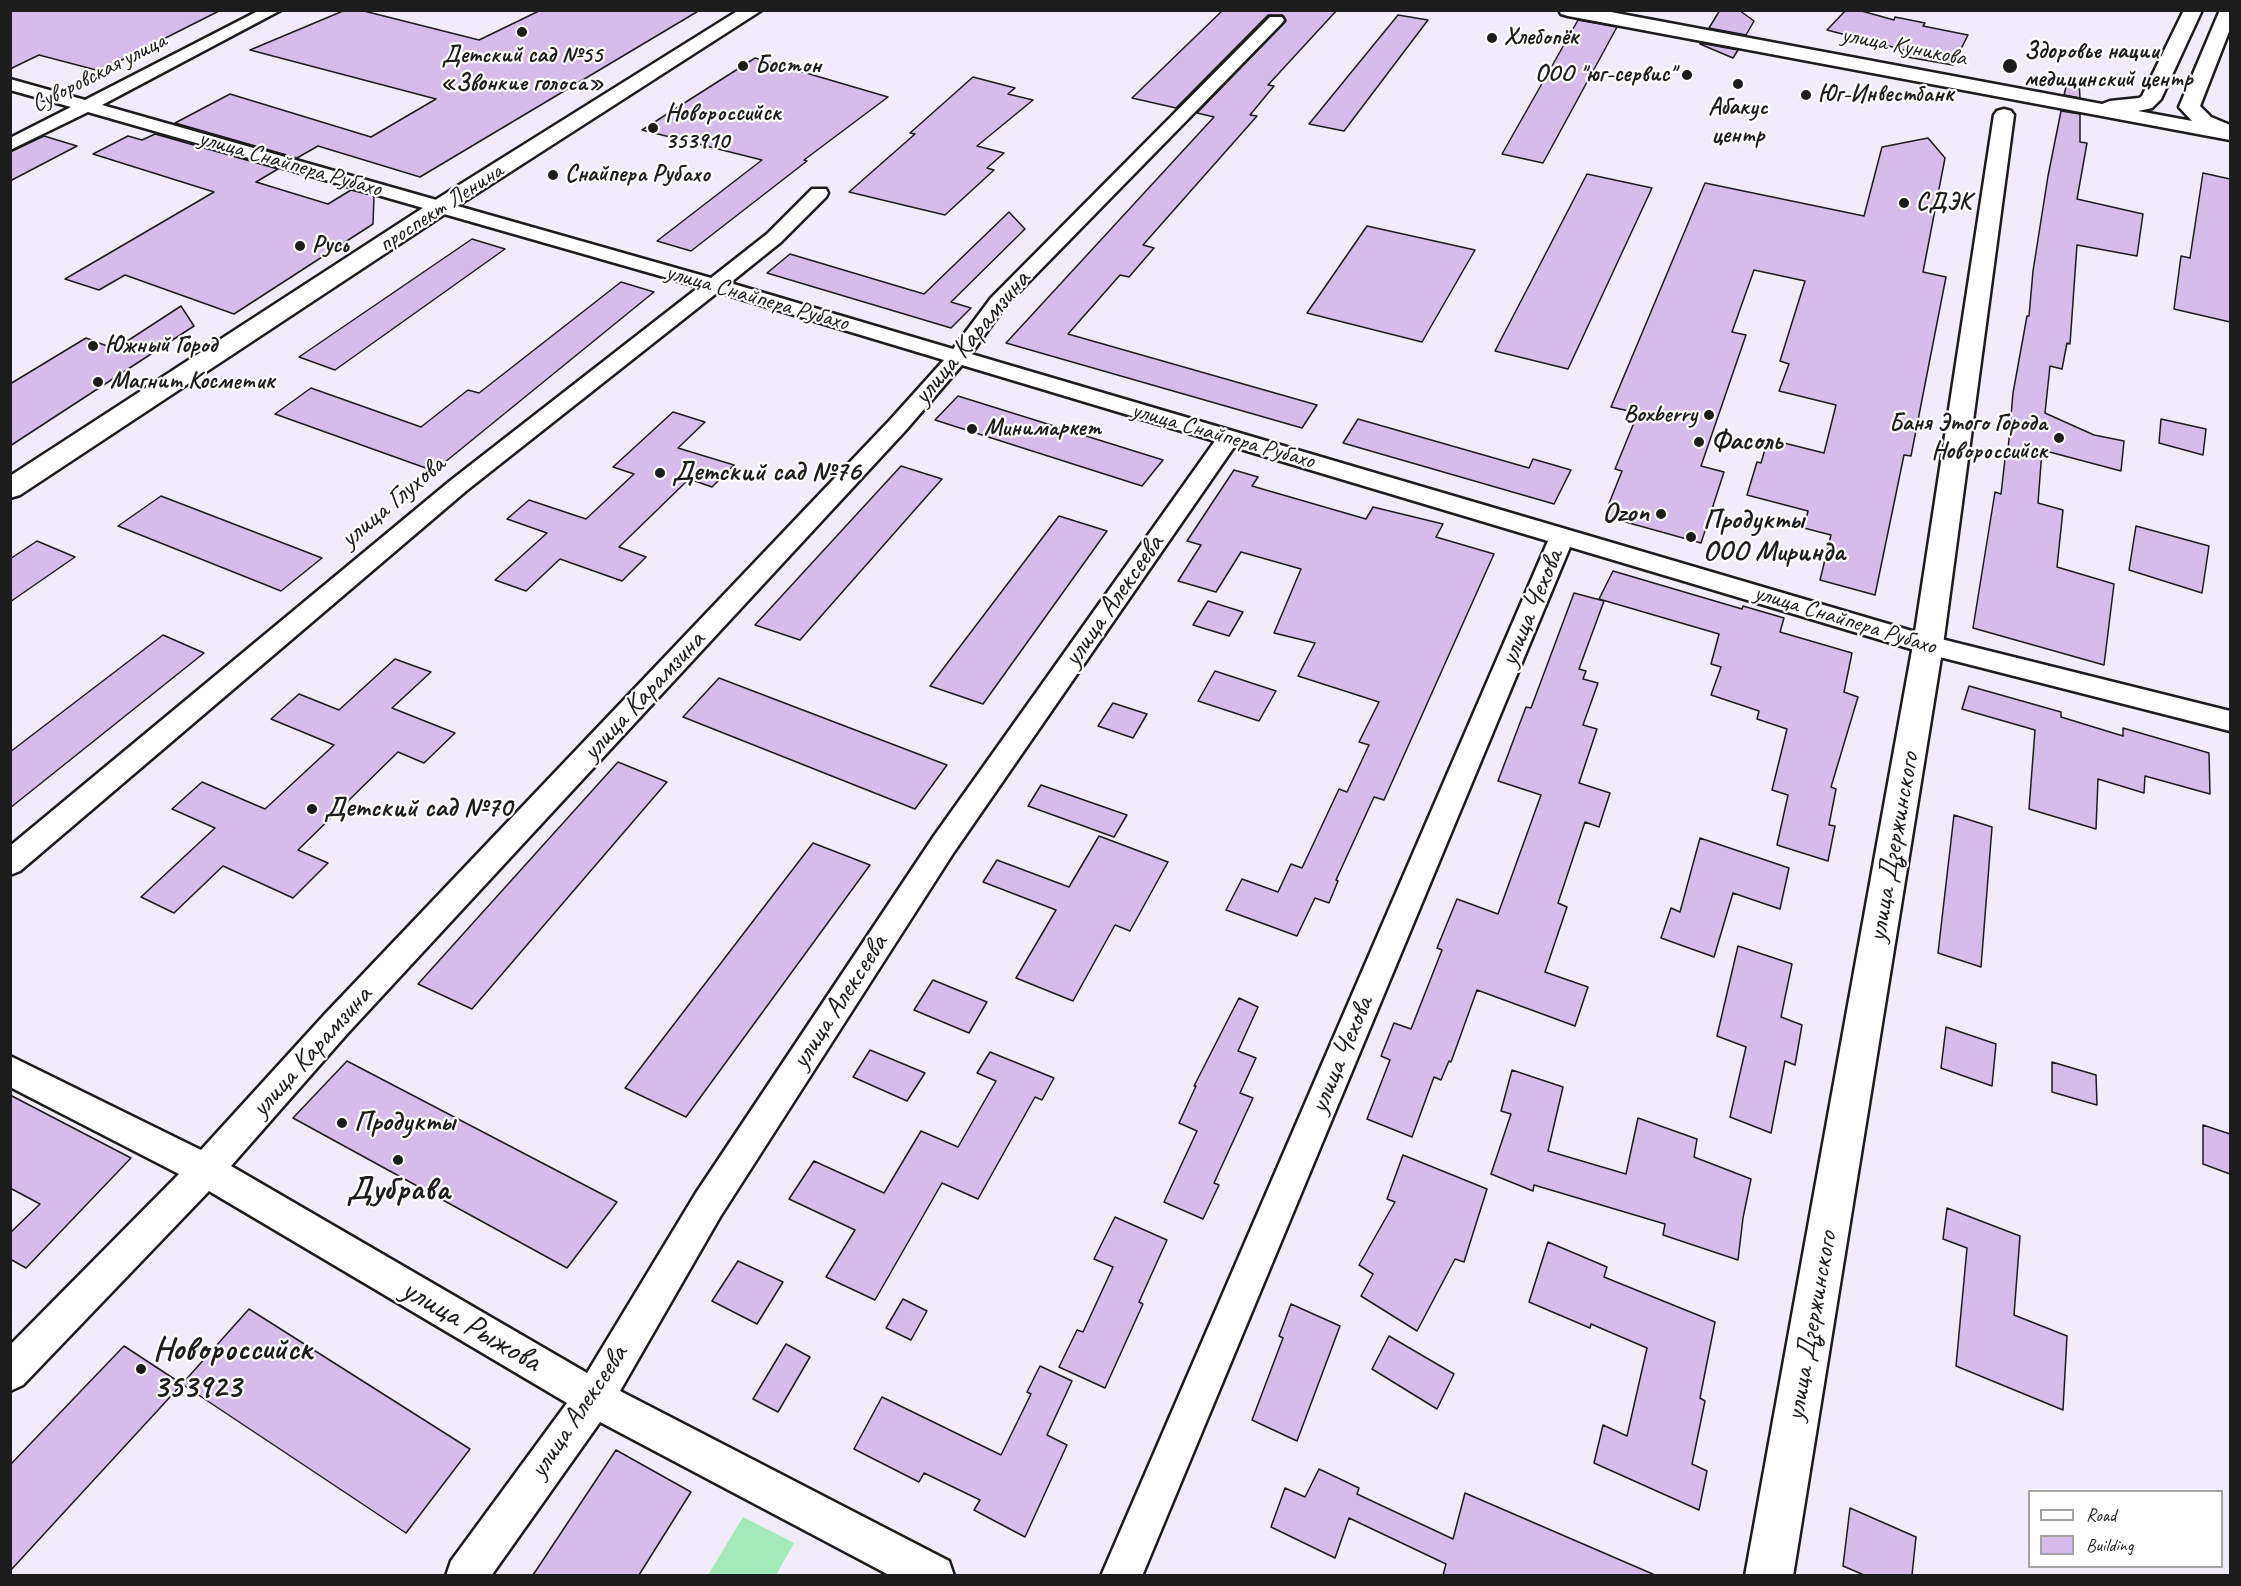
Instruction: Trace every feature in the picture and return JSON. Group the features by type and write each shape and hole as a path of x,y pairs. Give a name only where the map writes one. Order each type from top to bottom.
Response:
{"street":[{"name":"Суворовская улица","path":"10,145 273,10"},
{"name":"проспект Ленина","path":"10,489 440,207 753,10"},
{"name":"улица Куникова","path":"1568,10 2141,118 2189,117 2230,133"},
{"path":"1954,82 1972,88 1994,100 2004,115 2012,108 2033,103 2079,106 2145,104 2151,99 2193,10"},
{"path":"2189,117 2229,10"},
{"name":"улица Карамзина","path":"10,1372 206,1170 336,1024 890,434 958,357 998,302 1276,20"},
{"name":"улица Снайпера Рубахо","path":"10,84 715,285 1929,645 2230,721"},
{"path":"2151,99 2152,106 2166,117"},
{"path":"2141,118 2166,117 2186,112 2189,117"},
{"name":"улица Дзержинского","path":"1769,1575 1929,645 2004,115"},
{"name":"улица Глухова","path":"10,863 458,486 774,238 819,193"},
{"name":"улица Алексеева","path":"466,1575 594,1398 708,1205 944,844 1229,438"},
{"name":"улица Чехова","path":"1121,1575 1563,535"},
{"name":"улица Рыжова","path":"10,1070 206,1170 594,1398 934,1575"}],"green space":[{"path":"743,1517 794,1543 776,1575 708,1575"}],"building":[{"path":"10,10 221,10 100,71 39,55 10,69"},
{"path":"541,10 700,10 420,177 318,146 297,158 175,123 230,94 371,137 436,99 250,50 343,11 364,11 479,40"},
{"path":"1223,10 1337,10 1268,85 1274,86 1250,115 1257,116 1143,245 1154,248 1129,277 1120,275 1068,334 1317,405 1302,428 1006,343 1214,117 1197,113 1286,21 1282,15 1268,15 1176,108 1132,98"},
{"path":"1720,10 1739,10 1754,21 1746,35 1709,28"},
{"path":"1846,10 1858,10 1894,20 1895,17 1925,23 1923,26 1968,35 1953,65 1901,56 1904,50 1827,30"},
{"path":"1398,15 1428,20 1344,131 1309,124"},
{"path":"1578,20 1617,27 1543,163 1502,154"},
{"path":"1700,43 1738,50 1733,58"},
{"path":"755,58 888,97 804,160 807,161 691,251 657,241 762,160 642,130"},
{"path":"973,77 1015,88 1008,94 1033,100 977,146 1004,153 987,168 994,170 945,215 849,192 915,134 910,133"},
{"path":"2068,79 2079,80 2080,98 2064,95"},
{"path":"2061,111 2080,114 2080,142 2087,143 2077,199 2143,214 2137,256 2077,245 2070,344 2067,343 2062,369 2050,366 2045,413 2094,435 2124,441 2121,471 2042,450 2038,503 2063,510 2057,567 2114,584 2104,665 1973,628 1995,492 2001,494 2013,393 2027,316 2029,316 2033,271"},
{"path":"155,134 278,169 256,182 328,204 351,190 374,196 373,224 234,314 125,275 99,290 65,279 214,192 93,154 128,136 142,140"},
{"path":"44,136 77,146 10,181 10,152"},
{"path":"1928,138 1945,158 1923,272 1946,277 1911,456 1904,455 1875,595 1820,580 1831,535 1804,528 1808,511 1747,495 1757,462 1761,463 1768,439 1824,453 1836,405 1779,391 1789,364 1780,361 1805,281 1754,270 1732,332 1746,335 1701,466 1724,472 1701,543 1604,516 1622,471 1615,469 1638,413 1611,407 1705,183 1864,216 1882,147"},
{"path":"2203,173 2230,179 2230,322 2174,309 2181,256 2190,258"},
{"path":"1587,174 1652,188 1568,369 1495,351"},
{"path":"1009,212 1025,229 951,302 971,308 951,328 767,273 790,254 924,294"},
{"path":"1367,226 1475,250 1422,342 1307,313"},
{"path":"472,239 505,249 335,370 299,357"},
{"path":"621,282 654,292 434,471 275,414 311,388 421,427 468,390 479,393"},
{"path":"181,306 194,326 10,446 10,384 86,338 115,349"},
{"path":"958,396 1163,460 1142,486 935,420"},
{"path":"673,412 705,422 678,448 734,465 712,487 689,479 619,547 646,557 622,581 560,559 526,591 495,580 547,533 507,519 529,500 586,519 634,474 613,467"},
{"path":"1358,419 1529,468 1533,459 1571,470 1554,504 1343,443"},
{"path":"2161,419 2206,429 2203,455 2159,443"},
{"path":"901,466 942,479 800,640 755,625"},
{"path":"1234,470 1258,477 1252,486 1366,519 1373,507 1443,524 1436,537 1494,554 1384,800 1374,797 1336,880 1338,881 1329,903 1315,898 1297,936 1226,910 1242,879 1278,892 1291,864 1302,868 1339,789 1347,792 1369,745 1359,742 1379,702 1298,676 1315,643 1274,633 1301,569 1241,552 1216,592 1178,581 1201,545 1187,541"},
{"path":"161,496 322,558 281,591 118,526"},
{"path":"1059,516 1107,531 983,704 930,686"},
{"path":"2136,526 2209,546 2202,593 2129,570"},
{"path":"37,541 75,557 10,602 10,559"},
{"path":"1613,571 1742,609 1743,606 1784,618 1780,632 1852,653 1844,692 1858,697 1831,787 1836,789 1829,825 1835,826 1828,861 1777,845 1788,795 1772,790 1787,729 1757,719 1759,711 1711,695 1721,667 1711,664 1719,634 1599,599"},
{"path":"1574,593 1604,601 1579,669 1586,671 1583,679 1598,683 1583,725 1597,729 1579,783 1610,793 1599,827 1585,822 1558,903 1567,907 1545,972 1588,987 1575,1026 1477,990 1451,1062 1449,1061 1441,1080 1434,1077 1412,1137 1367,1119 1390,1060 1381,1056 1394,1023 1411,1029 1442,950 1437,948 1457,899 1498,914 1541,795 1498,781 1526,707 1531,708"},
{"path":"1208,601 1243,612 1229,636 1193,625"},
{"path":"163,635 204,653 10,808 10,752"},
{"path":"395,659 431,672 392,708 455,733 424,763 398,752 298,850 328,863 293,898 223,866 174,913 141,897 215,828 172,809 202,782 265,809 334,745 271,719 299,694 339,710"},
{"path":"1215,671 1276,691 1259,721 1198,701"},
{"path":"719,678 947,765 915,809 683,717"},
{"path":"1969,686 2061,712 2061,717 2123,736 2123,728 2209,753 2210,794 2145,776 2144,793 2098,779 2096,829 2029,809 2035,730 1962,709"},
{"path":"1113,703 1147,714 1133,738 1098,726"},
{"path":"618,762 667,782 472,1009 418,984"},
{"path":"1041,785 1127,815 1114,837 1028,806"},
{"path":"1954,815 1992,827 1981,967 1938,953"},
{"path":"1099,836 1168,862 1130,931 1115,925 1073,1001 1016,978 1056,910 983,882 997,860 1069,887"},
{"path":"1700,838 1789,868 1780,909 1733,893 1714,957 1661,938 1671,908 1680,912"},
{"path":"813,843 870,865 686,1117 625,1088"},
{"path":"1738,946 1792,964 1781,1017 1802,1025 1795,1065 1785,1061 1771,1133 1730,1117 1746,1047 1717,1036"},
{"path":"933,980 987,1002 969,1033 914,1010"},
{"path":"1239,998 1258,1007 1238,1051 1256,1058 1240,1093 1253,1098 1214,1183 1219,1185 1203,1219 1164,1202 1197,1131 1179,1123 1196,1086 1194,1086"},
{"path":"1946,1027 1996,1044 1992,1086 1941,1068"},
{"path":"870,1050 925,1073 907,1101 853,1077"},
{"path":"990,1052 1054,1078 1042,1100 1035,1097 978,1199 942,1183 875,1300 826,1277 855,1230 789,1199 814,1161 884,1193 921,1131 958,1147 996,1081 977,1073"},
{"path":"347,1061 617,1202 567,1268 293,1118"},
{"path":"2052,1062 2096,1075 2097,1105 2052,1092"},
{"path":"1512,1070 1563,1087 1548,1151 1626,1174 1638,1118 1697,1139 1694,1157 1751,1179 1738,1260 1663,1235 1665,1224 1534,1185 1533,1191 1491,1174 1511,1114 1501,1111"},
{"path":"10,1095 131,1158 26,1268 10,1259 10,1233 40,1204 10,1188"},
{"path":"2203,1125 2230,1134 2230,1174 2203,1164"},
{"path":"1403,1155 1487,1189 1464,1262 1455,1259 1417,1331 1361,1296 1373,1274 1359,1265 1395,1202 1387,1199"},
{"path":"1947,1208 2020,1236 2014,1315 2067,1336 2063,1410 1956,1366 1967,1248 1943,1239"},
{"path":"1115,1217 1167,1240 1139,1302 1143,1304 1105,1388 1059,1367 1077,1330 1083,1332 1113,1267 1094,1259"},
{"path":"1548,1242 1607,1267 1604,1277 1715,1322 1700,1398 1705,1401 1692,1464 1707,1471 1699,1510 1594,1463 1603,1425 1627,1436 1647,1348 1591,1324 1590,1328 1529,1302"},
{"path":"738,1261 783,1282 757,1324 712,1301"},
{"path":"903,1299 927,1311 911,1340 886,1328"},
{"path":"1291,1304 1340,1326 1297,1441 1252,1420 1283,1338 1279,1336"},
{"path":"249,1309 470,1449 406,1533 182,1384"},
{"path":"1389,1336 1454,1374 1437,1409 1372,1369"},
{"path":"786,1344 810,1357 778,1412 753,1399"},
{"path":"124,1346 182,1384 10,1571 10,1465"},
{"path":"1040,1366 1072,1381 1047,1435 1067,1445 1025,1537 974,1510 980,1500 924,1473 919,1482 854,1449 882,1397 1001,1455 1031,1394 1027,1392"},
{"path":"616,1450 691,1492 639,1575 533,1575"},
{"path":"1319,1469 1359,1488 1357,1494 1453,1539 1465,1493 1655,1575 1443,1575 1446,1564 1349,1518 1335,1558 1271,1527 1285,1488 1305,1497"},
{"path":"1850,1508 1916,1537 1912,1575 1864,1575 1843,1566"}],"place":[{"name":"Детский сад №55 «Звонкие голоса»","path":"522,32"},
{"name":"Хлебопёк","path":"1492,38"},
{"name":"Бостон","path":"743,66"},
{"name":"Здоровье нации медицинский центр","path":"2010,66"},
{"name":"ООО \"юг-сервис\"","path":"1687,75"},
{"name":"Абакус центр","path":"1738,84"},
{"name":"Юг-Инвестбанк","path":"1806,95"},
{"name":"Новороссийск 353910","path":"653,128"},
{"name":"Снайпера Рубахо","path":"553,175"},
{"name":"СДЭК","path":"1904,203"},
{"name":"Русь","path":"300,246"},
{"name":"Южный Город","path":"93,346"},
{"name":"Магнит Косметик","path":"98,382"},
{"name":"Boxberry","path":"1709,415"},
{"name":"Минимаркет","path":"972,429"},
{"name":"Баня Этого Города Новороссийск","path":"2059,438"},
{"name":"Фасоль","path":"1699,442"},
{"name":"Детский сад №76","path":"660,473"},
{"name":"Ozon","path":"1661,514"},
{"name":"Продукты ООО Миринда","path":"1691,537"},
{"name":"Детский сад №70","path":"312,809"},
{"name":"Продукты","path":"342,1123"},
{"name":"Дубрава","path":"398,1160"},
{"name":"Новороссийск 353923","path":"141,1369"}]}
